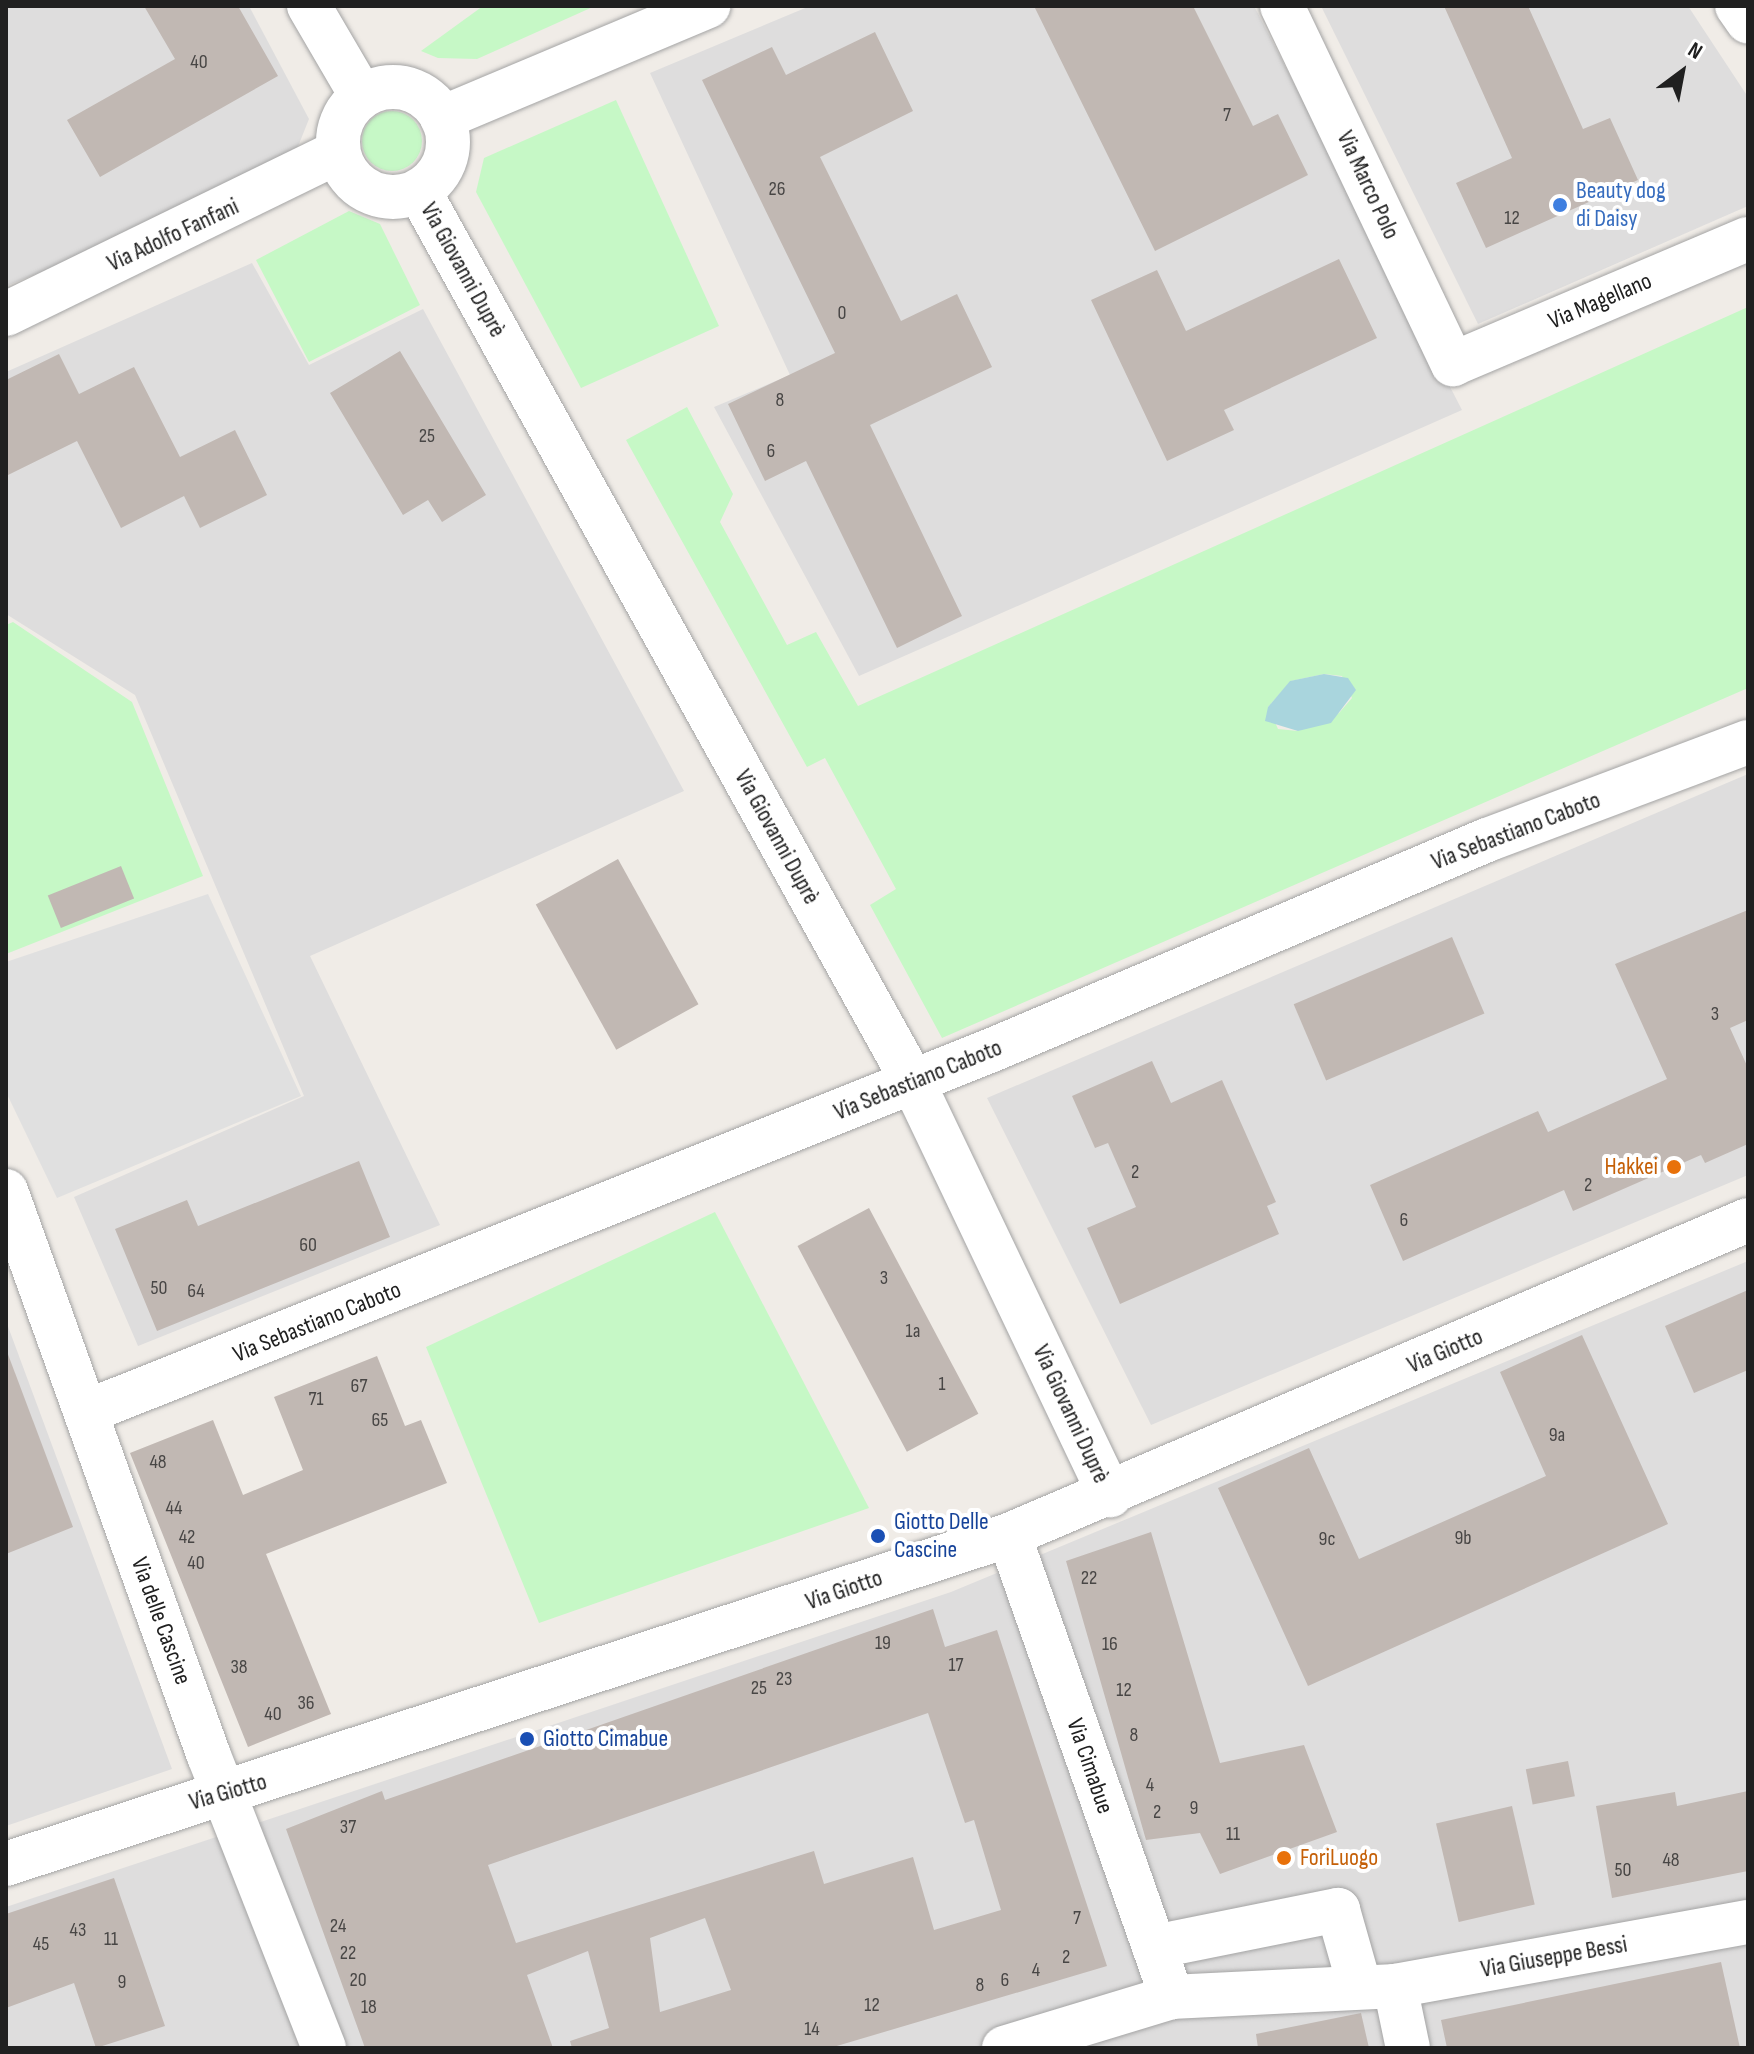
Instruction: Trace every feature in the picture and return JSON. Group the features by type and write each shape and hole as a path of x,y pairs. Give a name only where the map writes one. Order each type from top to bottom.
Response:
{"street":[{"path":"309,6 361,95"},
{"path":"442,118 708,6"},
{"name":"Via Marco Polo","path":"1282,6 1453,364"},
{"path":"1737,6 1748,22"},
{"path":"402,87 419,93 442,118 447,135 442,167 419,191 402,197 369,191 344,169 338,152 343,118 361,95 402,87"},
{"name":"Via Adolfo Fanfani","path":"6,314 338,152"},
{"name":"Via Giovanni Duprè","path":"419,191 913,1082 1110,1495"},
{"name":"Via Magellano","path":"1453,364 1748,239"},
{"name":"Via Sebastiano Caboto","path":"86,1412 913,1082 1487,840 1748,742"},
{"name":"Via delle Cascine","path":"6,1191 223,1793 324,2048"},
{"name":"Via Giotto","path":"6,1864 1009,1535 1110,1495 1748,1220"},
{"name":"Via Cimabue","path":"1009,1535 1172,1997"},
{"path":"1154,1947 1338,1910 1408,2048"},
{"name":"Via Giuseppe Bessi","path":"1004,2048 1172,1997 1378,1987 1748,1922"}],"shaded area":[{"path":"6,6 249,6 309,119 287,174 6,286"},
{"path":"810,6 1254,6 1462,410 859,676 714,407 790,375 650,73"},
{"path":"1321,6 1688,6 1748,97 1748,206 1478,324"},
{"path":"252,263 309,365 423,309 684,791 310,956 440,1225 138,1346 74,1197 304,1096 135,695 6,614 6,372"},
{"path":"1748,774 1748,1175 1151,1425 987,1098"},
{"path":"208,894 301,1096 57,1198 6,1092 6,962"},
{"path":"1748,1261 1748,2048 6,2048 6,1907 951,1592"},
{"path":"6,1321 172,1769 6,1826"}],"green space":[{"path":"483,6 595,6 477,59 438,58 421,51"},
{"path":"616,100 719,326 581,388 476,192 484,158"},
{"path":"392,111 404,113 413,120 420,129 420,153 413,162 404,169 392,171 380,169 371,162 364,153 362,141 364,129 371,120 380,113"},
{"path":"349,211 380,224 420,305 309,362 256,260"},
{"path":"1748,307 1748,688 942,1038 870,905 896,889 825,758 807,767 626,440 687,407 733,494 720,522 787,645 816,632 858,706","holes":["1324,674 1342,676 1352,698 1339,713 1298,731 1278,729 1268,707 1291,681"]},
{"path":"13,622 132,702 203,876 6,954 6,625"},
{"path":"715,1212 869,1508 539,1623 426,1347"}],"water":[{"path":"1324,674 1348,678 1356,690 1331,723 1298,731 1265,721 1268,707 1290,681"}],"building":[{"path":"144,6 238,6 278,76 100,177 67,120 175,59"},
{"path":"1034,6 1193,6 1253,126 1278,114 1308,175 1155,251"},
{"path":"1444,6 1528,6 1583,129 1610,118 1638,180 1486,248 1456,183 1512,158"},
{"path":"875,32 913,111 820,157 901,321 957,294 992,367 870,425 962,616 897,648 806,461 765,481 728,404 835,353 702,80 772,47 786,75"},
{"path":"1339,259 1377,338 1224,410 1234,430 1167,461 1091,300 1157,270 1186,331"},
{"path":"400,351 486,495 442,522 428,500 403,515 330,393"},
{"path":"59,354 79,394 134,367 180,457 235,430 267,495 200,528 184,496 121,528 77,441 6,476 6,380"},
{"path":"618,859 698,1004 616,1050 536,905"},
{"path":"121,866 134,898 61,928 48,896"},
{"path":"1748,910 1748,1020 1730,1028 1748,1068 1748,1144 1705,1163 1701,1155 1573,1211 1564,1190 1403,1261 1370,1185 1538,1111 1548,1132 1667,1079 1615,964"},
{"path":"1452,937 1484,1013 1326,1081 1294,1004"},
{"path":"1152,1061 1171,1103 1222,1080 1276,1202 1267,1206 1279,1234 1120,1304 1087,1228 1136,1207 1108,1143 1095,1148 1072,1096"},
{"path":"359,1161 390,1237 157,1331 115,1229 187,1200 198,1226"},
{"path":"869,1208 978,1414 907,1452 797,1246"},
{"path":"1748,1290 1748,1370 1694,1393 1665,1326"},
{"path":"1582,1335 1668,1524 1308,1686 1218,1488 1309,1448 1359,1559 1546,1476 1500,1372"},
{"path":"6,1349 73,1527 6,1554"},
{"path":"377,1356 405,1426 421,1420 447,1483 266,1554 331,1714 248,1747 130,1453 213,1420 243,1495 303,1470 274,1397"},
{"path":"1151,1532 1220,1763 1304,1745 1337,1832 1220,1874 1200,1833 1146,1840 1066,1561"},
{"path":"933,1609 945,1647 997,1630 1107,1966 830,2048 572,2048 570,2041 609,2028 588,1951 527,1975 553,2048 365,2048 286,1829 382,1791 385,1800","holes":["928,1713 965,1823 974,1820 1001,1910 934,1930 913,1857 824,1884 814,1851 516,1943 488,1865","705,1918 731,1990 660,2012 650,1938"]},
{"path":"1568,1761 1575,1796 1533,1805 1526,1769"},
{"path":"1748,1791 1748,1871 1612,1898 1596,1806 1675,1792 1677,1806"},
{"path":"1512,1806 1535,1904 1459,1922 1436,1824"},
{"path":"114,1878 165,2026 96,2048 74,1983 6,2008 6,1914"},
{"path":"1721,1962 1740,2048 1447,2048 1441,2020"},
{"path":"1361,2013 1369,2048 1258,2048 1256,2034"}],"place":[{"name":"Beauty dog di Daisy","path":"1560,205"},
{"name":"Hakkei","path":"1674,1167"},
{"name":"Giotto Delle Cascine","path":"878,1536"},
{"name":"Giotto Cimabue","path":"527,1739"},
{"name":"ForiLuogo","path":"1284,1858"}]}
